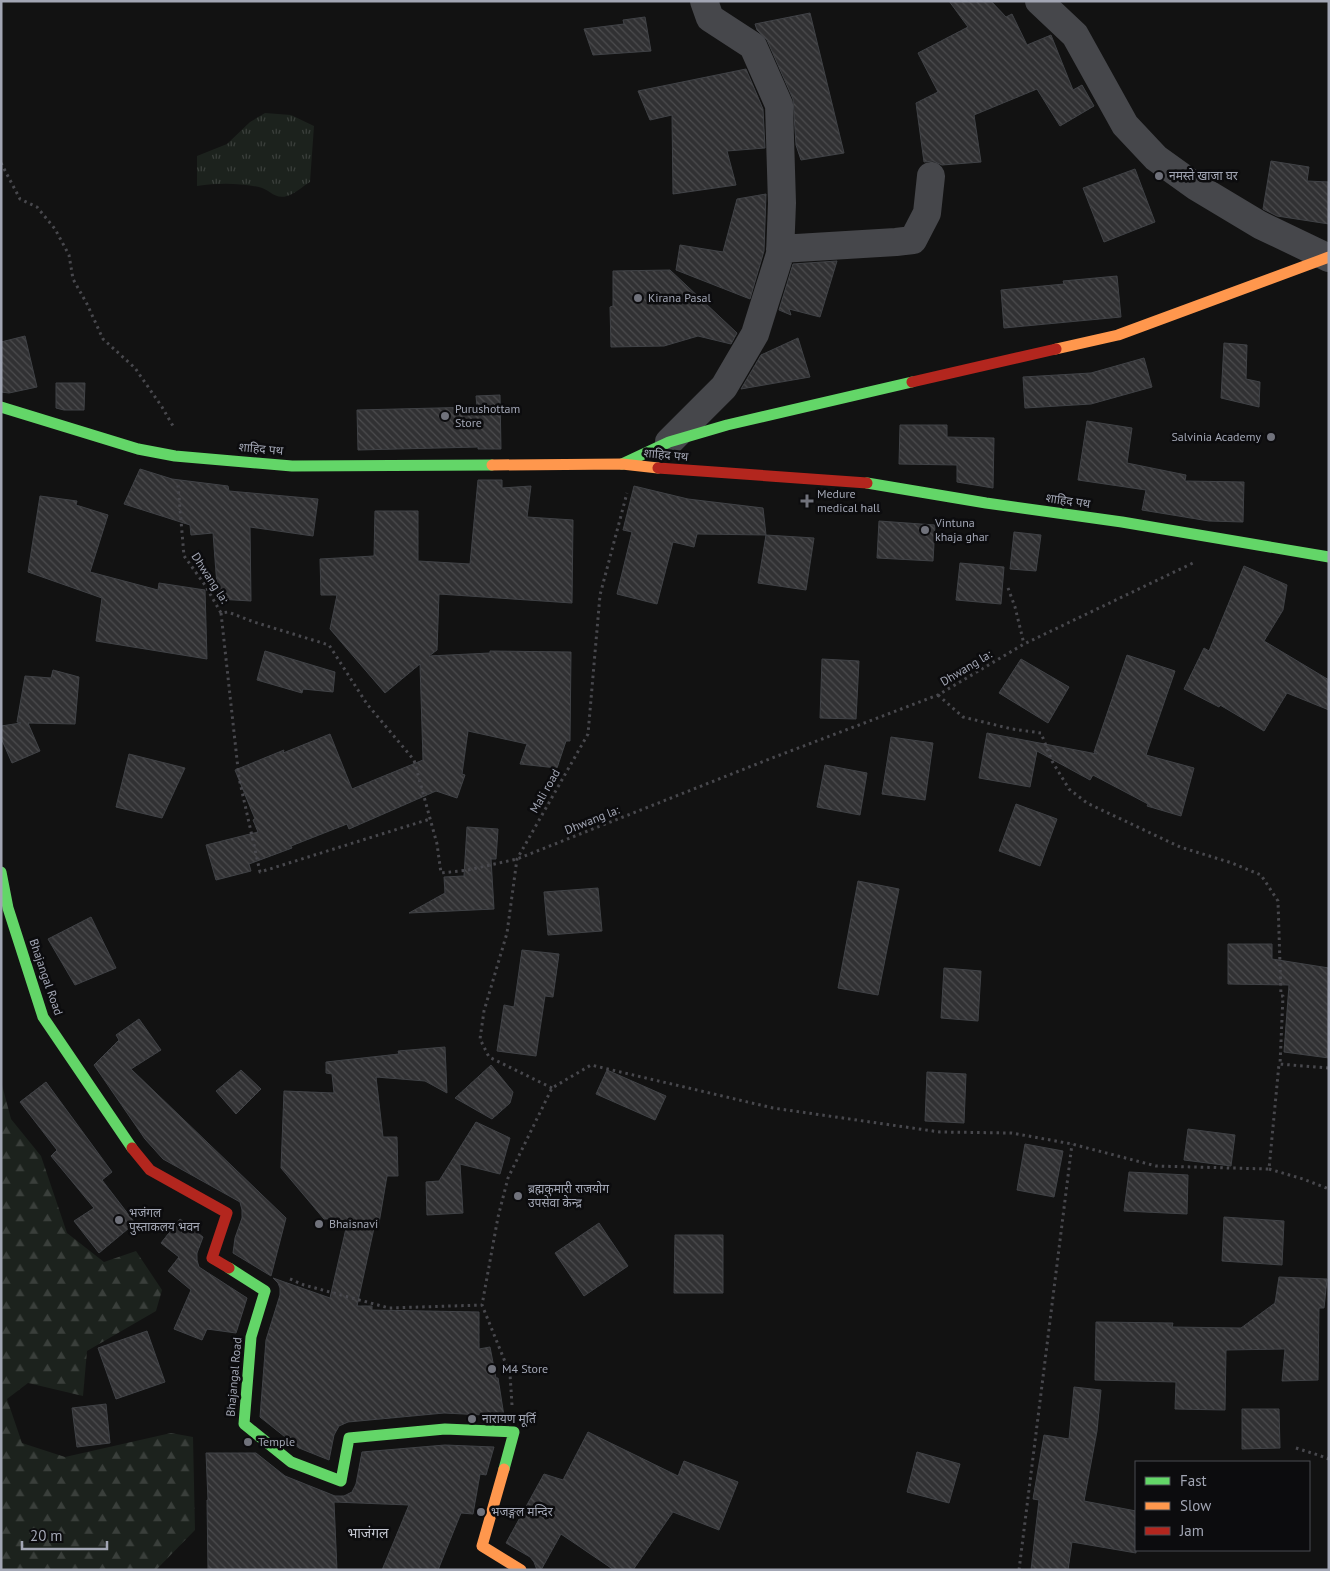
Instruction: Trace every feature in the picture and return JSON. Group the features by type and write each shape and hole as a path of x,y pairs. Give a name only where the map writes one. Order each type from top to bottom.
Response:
{"street":[{"path":"669,442 724,387 755,334 780,254 782,203 779,105 752,46 710,18 704,1"},
{"path":"1039,1 1075,36 1125,125 1156,158 1195,186 1260,225 1329,257"},
{"path":"780,249 913,240 927,213 931,176"},
{"path":"622,464 669,442 727,425 1118,335 1329,257"},
{"name":"शाहिद पथ","path":"1,407 138,449 175,456 292,466 622,464 858,482 986,503 1122,522 1237,543 1329,557"},
{"name":"Bhajangal Road","path":"1,872 8,908 43,1017 132,1148 150,1170 227,1213 212,1258 265,1291 250,1337 244,1424 291,1462 341,1481 349,1438 445,1429 514,1432"},
{"path":"514,1432 482,1546 521,1570"}],"path":[{"name":"Dhwang la:","path":"1,163 20,199 37,207 55,230 69,255 73,280 87,304 103,339 136,368 173,425 184,556 205,585 221,613 228,612 254,622 330,645 367,704 414,760 437,844 441,872 468,870 517,859 938,695 1024,644 1237,543"},
{"name":"Mali road","path":"552,1088 490,1057 480,1039 484,1011 507,933 517,859 588,734 600,595 629,486 643,467"},
{"path":"1008,588 1015,607 1024,644"},
{"path":"221,613 239,778 260,872 430,819"},
{"path":"938,695 963,717 1012,729 1041,733 1052,761 1069,789 1087,803 1180,847 1232,863 1261,875 1278,902 1281,996 1283,996 1279,1064 1268,1169"},
{"path":"1279,1064 1329,1068"},
{"path":"514,1432 510,1374 482,1305 498,1217 508,1178 552,1088 591,1065 773,1108 940,1132 1012,1133 1072,1144 1156,1166 1268,1169 1302,1178 1329,1189"},
{"path":"1020,1570 1072,1144"},
{"path":"256,1286 267,1269 304,1285 389,1308 482,1305"},
{"path":"1296,1448 1318,1454 1329,1460"}],"green space":[{"path":"265,113 291,115 314,126 310,182 293,194 283,197 279,197 263,188 251,186 213,184 197,186 197,156 227,144 250,122"},
{"path":"1,1081 11,1119 41,1156 67,1233 104,1262 136,1251 162,1290 156,1311 87,1351 83,1396 28,1383 7,1399 22,1443 65,1457 171,1433 193,1437 195,1530 156,1570 1,1570"}],"building":[{"path":"949,1 991,1 1006,17 1012,14 1027,45 1051,35 1073,90 1082,85 1094,106 1060,126 1037,89 974,115 981,162 942,165 933,161 924,162 916,103 938,92 918,53 968,27"},
{"path":"810,13 844,153 801,160 796,145 793,99 767,40 757,30 755,24"},
{"path":"645,17 651,51 593,55 584,29 624,24 623,20"},
{"path":"746,69 763,109 765,148 727,151 736,185 673,194 672,115 650,120 638,91"},
{"path":"1271,161 1309,167 1307,181 1329,182 1329,224 1277,216 1263,209"},
{"path":"1135,169 1155,222 1104,242 1083,188"},
{"path":"766,194 764,251 750,299 676,270 680,245 723,252 737,199"},
{"path":"837,261 820,317 789,309 791,315 779,310 793,264"},
{"path":"670,270 737,333 731,344 698,336 664,346 611,347 610,307 613,306 613,271"},
{"path":"1117,276 1121,317 1004,328 1001,290 1064,284 1063,281"},
{"path":"25,336 37,387 9,393 1,392 1,342"},
{"path":"798,338 810,377 741,389 761,355"},
{"path":"1224,343 1247,345 1246,379 1260,382 1259,407 1221,398"},
{"path":"1144,358 1152,387 1091,404 1025,408 1023,377 1091,373"},
{"path":"56,383 85,383 84,410 56,408"},
{"path":"500,395 501,449 478,449 478,447 358,450 357,410 477,407 476,396"},
{"path":"1087,421 1132,428 1127,463 1186,475 1185,481 1244,482 1243,522 1209,521 1142,510 1146,490 1078,480"},
{"path":"900,425 947,425 947,437 994,438 993,488 957,482 957,465 899,464"},
{"path":"140,469 172,479 228,486 229,491 318,499 313,536 250,527 251,601 218,599 213,533 191,535 190,525 124,504"},
{"path":"478,480 502,480 502,488 531,486 527,517 573,520 572,603 439,594 437,650 429,656 490,653 490,651 571,652 570,741 566,741 557,768 520,764 527,744 468,731 462,774 465,775 457,798 436,791 349,829 347,824 249,864 251,871 216,880 206,845 258,832 253,820 255,819 235,770 330,734 352,789 423,760 420,664 385,693 330,629 337,595 321,595 320,559 374,556 375,511 418,511 418,561 470,564"},
{"path":"634,486 688,499 763,508 766,535 697,534 694,547 673,542 657,604 617,594 632,532 623,530"},
{"path":"40,496 77,501 76,505 108,515 90,572 158,590 159,583 205,590 207,659 96,641 102,598 28,572"},
{"path":"879,521 935,525 933,561 877,558"},
{"path":"1014,532 1041,535 1036,571 1010,569"},
{"path":"766,535 814,538 806,590 758,583"},
{"path":"960,563 1004,567 1001,604 956,600"},
{"path":"1244,566 1287,585 1283,610 1264,641 1329,680 1329,710 1287,693 1264,731 1220,705 1219,707 1184,689 1204,648 1209,651"},
{"path":"265,651 335,672 333,692 303,689 302,693 257,680"},
{"path":"1127,655 1175,671 1146,755 1194,768 1181,816 1147,806 1148,804 1093,775 1090,780 1037,751 1030,787 979,778 987,733 1097,754 1094,752"},
{"path":"822,659 859,661 856,719 820,718"},
{"path":"1021,659 1069,687 1048,723 999,693"},
{"path":"53,670 79,677 75,724 28,723 40,751 12,763 1,738 1,726 21,723 17,722 25,676 51,678"},
{"path":"891,737 933,743 925,800 882,794"},
{"path":"129,754 185,768 162,818 116,807"},
{"path":"825,765 867,773 860,815 817,807"},
{"path":"1016,804 1057,819 1040,866 999,851"},
{"path":"467,827 498,829 496,859 491,859 494,909 409,913 445,893 444,877 464,876"},
{"path":"858,881 899,889 878,995 838,988"},
{"path":"598,888 602,931 548,935 544,892"},
{"path":"91,917 116,968 75,985 48,939"},
{"path":"1228,944 1272,944 1272,959 1329,968 1329,1058 1284,1052 1289,985 1228,984"},
{"path":"522,950 559,954 553,997 545,996 536,1056 497,1051 504,1005 514,1007"},
{"path":"944,968 981,971 978,1021 941,1018"},
{"path":"139,1019 161,1050 131,1069 286,1218 271,1276 233,1253 235,1238 242,1218 240,1202 163,1159 145,1139 94,1065 119,1040 116,1035"},
{"path":"445,1047 447,1093 425,1081 376,1077 383,1137 397,1137 398,1176 387,1176 378,1229 374,1228 357,1306 372,1306 372,1310 479,1312 479,1349 490,1347 496,1378 498,1378 504,1416 444,1413 348,1422 339,1426 334,1435 329,1460 299,1448 260,1417 266,1340 280,1295 278,1283 273,1278 330,1298 347,1224 338,1223 338,1219 324,1219 281,1168 284,1091 334,1093 332,1074 326,1073 326,1062 399,1054 398,1051"},
{"path":"491,1065 513,1092 510,1103 492,1119 455,1098"},
{"path":"241,1070 261,1089 236,1114 216,1091"},
{"path":"607,1070 666,1096 655,1120 596,1094"},
{"path":"927,1072 966,1074 964,1123 925,1121"},
{"path":"46,1082 112,1172 102,1180 135,1223 99,1253 74,1221 94,1208 51,1156 57,1150 20,1102"},
{"path":"476,1122 510,1138 500,1174 460,1164 463,1213 427,1215 426,1182 439,1181"},
{"path":"1188,1129 1235,1135 1231,1166 1184,1160"},
{"path":"1025,1144 1063,1151 1054,1197 1017,1190"},
{"path":"1129,1172 1188,1175 1187,1214 1124,1211"},
{"path":"1224,1217 1284,1221 1282,1265 1222,1261"},
{"path":"180,1219 203,1237 197,1253 199,1267 247,1298 236,1333 207,1329 202,1340 174,1329 191,1290 168,1271 179,1257 161,1243"},
{"path":"599,1223 628,1266 584,1296 555,1253"},
{"path":"675,1235 723,1235 723,1293 674,1293"},
{"path":"1279,1277 1327,1279 1324,1308 1319,1308 1318,1380 1282,1381 1285,1349 1226,1350 1225,1410 1175,1409 1176,1382 1095,1380 1096,1322 1173,1323 1172,1327 1241,1328 1275,1303"},
{"path":"147,1331 165,1382 116,1399 98,1348"},
{"path":"1074,1387 1101,1390 1097,1431 1084,1501 1135,1511 1136,1553 1072,1542 1068,1570 1031,1570 1039,1500 1033,1499 1044,1435 1069,1439"},
{"path":"106,1404 110,1443 77,1447 72,1408"},
{"path":"1242,1409 1279,1409 1280,1448 1242,1449"},
{"path":"588,1432 678,1476 684,1461 738,1482 719,1530 673,1512 633,1570 614,1570 561,1534 541,1570 537,1570 530,1557 506,1543 544,1474 563,1480"},
{"path":"445,1445 494,1447 486,1475 480,1474 473,1514 461,1513 438,1570 382,1570 409,1505 334,1502 337,1570 208,1570 206,1453 256,1453 285,1476 335,1496 344,1496 352,1492 356,1484 362,1452"},
{"path":"917,1452 960,1464 949,1503 907,1492"}],"traffic: fast":[{"path":"622,464 669,442 727,425 912,382"},
{"path":"1,407 138,449 175,456 292,466 492,465"},
{"path":"867,483 986,503 1122,522 1329,557"},
{"path":"1,872 8,908 43,1017 132,1148"},
{"path":"229,1268 265,1291 251,1337 244,1424 291,1462 341,1481 349,1438 445,1429 514,1432 504,1469"}],"traffic: slow":[{"path":"1056,349 1118,335 1329,257"},
{"path":"492,465 622,464 658,468"},
{"path":"504,1469 482,1546 521,1570"}],"traffic: jam":[{"path":"912,382 1056,349"},
{"path":"658,468 867,483"},
{"path":"132,1148 150,1170 227,1213 212,1258 229,1268"}],"place":[{"name":"नमस्ते खाजा घर","path":"1159,176"},
{"name":"Kirana Pasal","path":"638,298"},
{"name":"Purushottam Store","path":"445,416"},
{"name":"Salvinia Academy","path":"1271,437"},
{"name":"Medure medical hall","path":"807,501"},
{"name":"Vintuna khaja ghar","path":"925,530"},
{"name":"ब्रह्मकुमारी राजयोग उपसेवा केन्द्र","path":"518,1196"},
{"name":"भजंगल पुस्ताकलय भवन","path":"119,1220"},
{"name":"Bhaisnavi","path":"319,1224"},
{"name":"M4 Store","path":"492,1369"},
{"name":"नारायण मूर्ति","path":"472,1419"},
{"name":"Temple","path":"248,1442"},
{"name":"भजङ्गल मन्दिर","path":"481,1512"}],"district":[{"name":"भाजंगल","path":"368,1533"}]}
